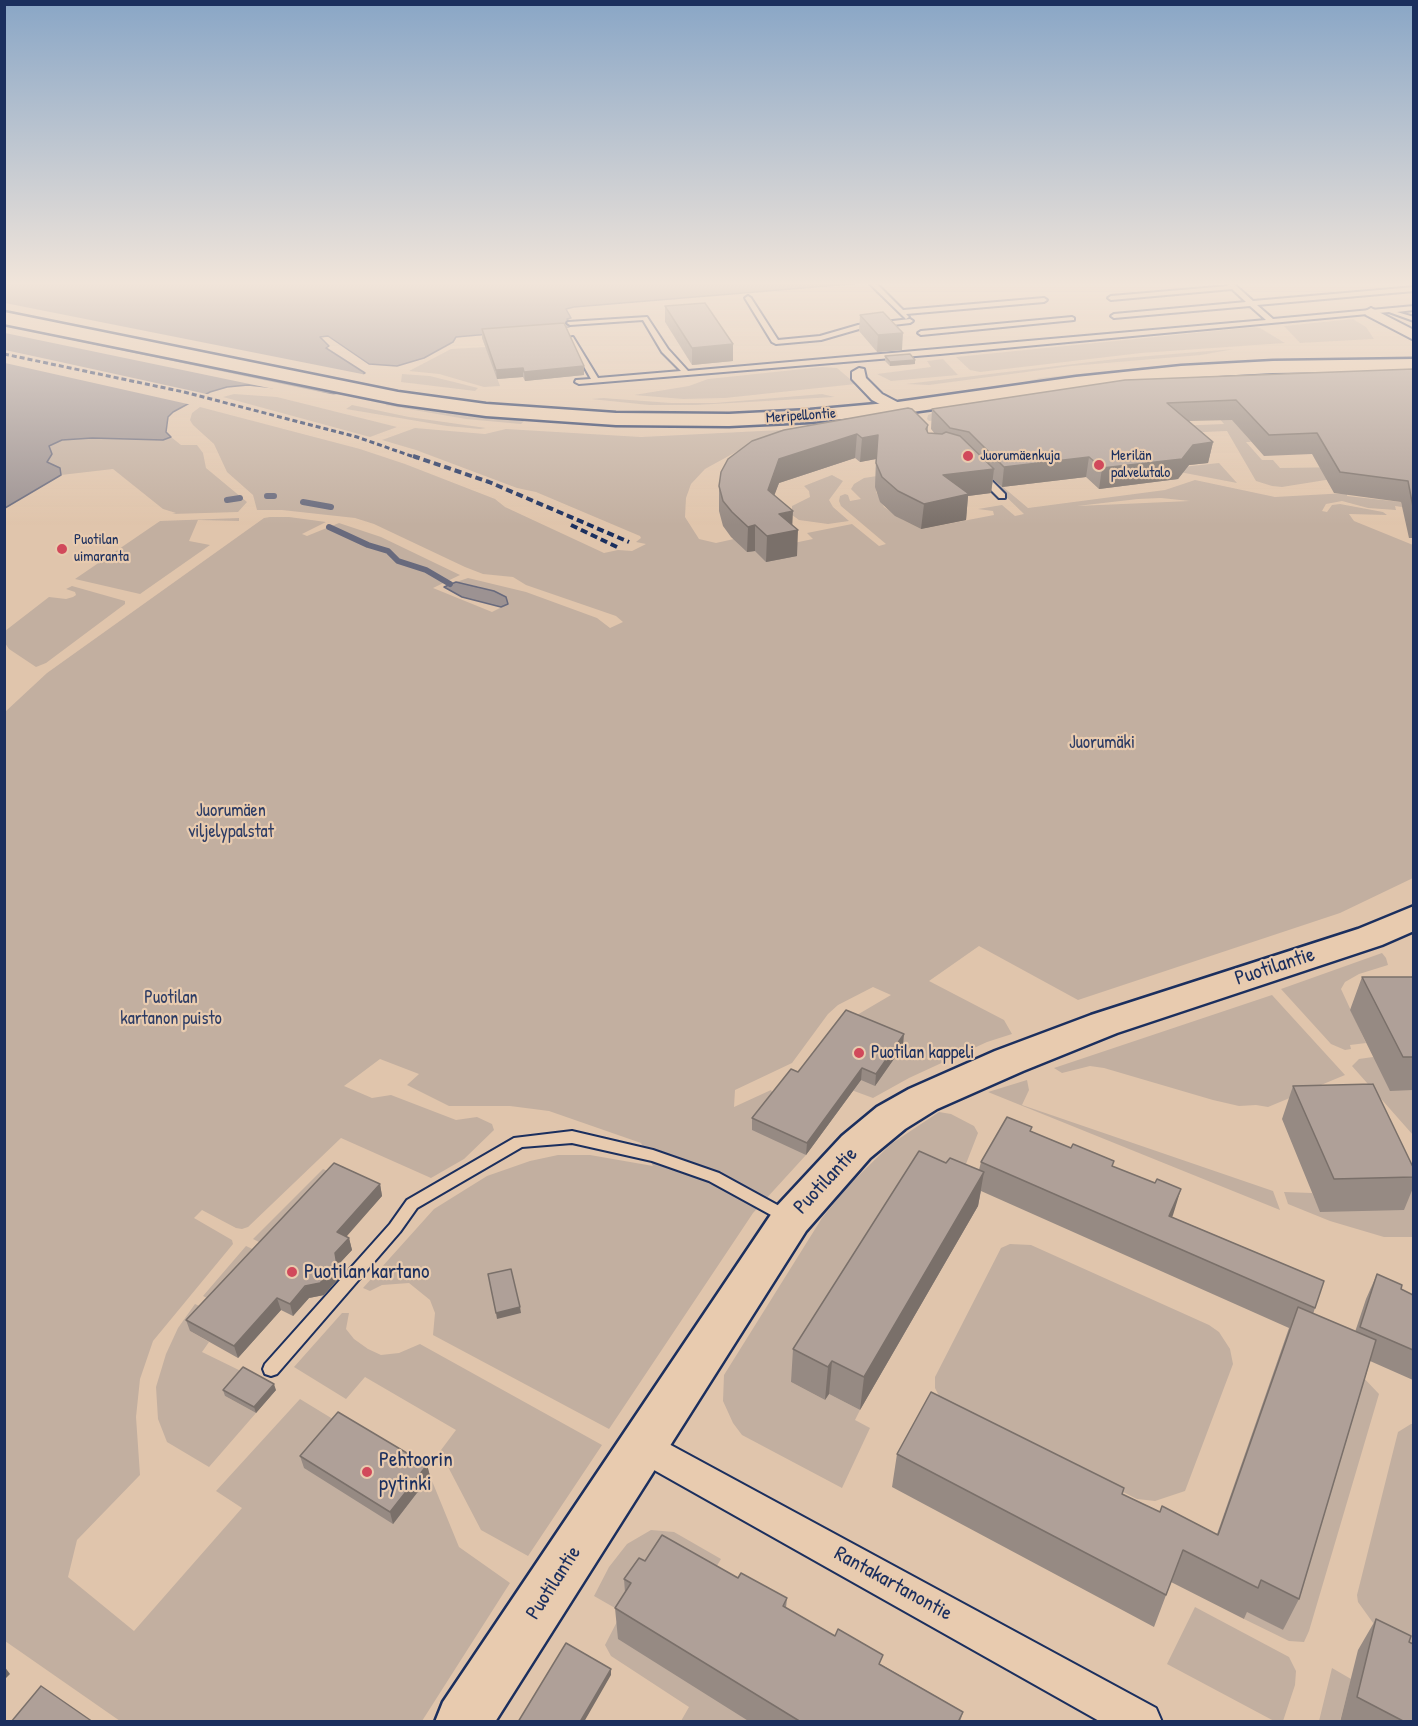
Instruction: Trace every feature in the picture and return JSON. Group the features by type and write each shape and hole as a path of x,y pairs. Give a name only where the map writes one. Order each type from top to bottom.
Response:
{"main road":[{"path":"239,364 371,389"},
{"path":"253,364 371,389"},
{"name":"Meripellontie","path":"371,389 462,407 616,420 772,418 1071,371 1146,364"},
{"name":"Meripellontie","path":"890,400 1181,372 1284,367 1413,365"},
{"name":"Puotilantie","path":"463,1722 791,1219 856,1147 891,1118 923,1099 1009,1061 1104,1024 1370,937 1413,917"}],"street":[{"path":"851,364 859,372 859,379 890,400 923,433"},
{"name":"Rantakartanontie","path":"643,1446 1142,1722"}],"lane":[{"path":"586,364 595,380"},
{"path":"677,364 686,373"},
{"path":"579,381 803,364"},
{"path":"972,466 1002,496"},
{"path":"271,1369 412,1204 519,1142 572,1137 653,1156 714,1176 791,1219"}],"green space":[{"path":"423,364 492,364 500,386 484,387 439,374 409,371"},
{"path":"929,364 947,364 958,375 891,381 877,374 931,367"},
{"path":"963,364 1052,364 980,372 970,370"},
{"path":"1077,364 1100,364 929,385 906,384"},
{"path":"1251,364 1024,385 1020,383 1040,378 1146,367"},
{"path":"822,367 837,368 856,384 725,398 683,399 634,395 689,386 708,379"},
{"path":"402,374 430,376 478,388 475,391 401,382"},
{"path":"1202,380 1251,442 1246,442 1262,460 1273,460 1280,468 1413,466 1282,487 1272,486 1256,481 1227,431 1134,435 1150,427 1224,424 1201,397 1071,398 929,421 927,419 928,415 937,411"},
{"path":"234,394 277,397 397,427 370,437 223,397"},
{"path":"822,394 835,397 696,405 649,405 591,399 715,403"},
{"path":"391,401 524,421 521,424 466,419 385,405"},
{"path":"352,405 409,417 486,428 447,426 346,409"},
{"path":"200,407 360,449 405,464 495,499 505,507 604,553 618,550 632,551 646,544 636,542 641,538 640,536 536,492 517,488 416,450 382,440 415,428 485,434 506,429 641,437 821,428 745,447 705,469 691,484 686,498 685,517 699,539 716,543 734,539 755,551 813,539 807,533 852,524 879,546 886,544 841,506 839,501 840,496 845,494 848,495 850,501 861,499 851,489 854,484 864,478 877,476 876,492 884,507 921,529 994,515 993,511 978,509 1002,505 1015,516 1024,514 994,485 1003,487 1028,508 1165,490 1195,480 1275,497 1347,493 1347,496 1401,502 1402,507 1395,506 1396,510 1368,508 1342,501 1326,504 1322,511 1327,512 1332,505 1340,504 1383,512 1387,515 1349,514 1354,521 1413,545 1413,878 1340,913 1078,1000 979,946 929,981 1004,1020 1012,1034 987,1042 909,1078 873,1098 846,1088 845,1022 891,995 873,987 838,1005 828,1014 792,1063 735,1090 734,1107 771,1090 806,1155 753,1213 609,1429 433,1335 435,1313 430,1300 409,1283 382,1285 370,1291 363,1288 434,1209 487,1176 530,1161 558,1155 590,1155 653,1166 641,1143 549,1111 510,1106 449,1106 407,1085 419,1074 380,1059 344,1086 372,1098 391,1095 456,1120 477,1117 492,1124 494,1130 464,1159 431,1178 341,1138 248,1227 236,1228 202,1210 194,1218 232,1240 233,1244 153,1341 140,1379 136,1417 140,1475 77,1540 68,1577 134,1631 242,1508 216,1491 300,1399 341,1424 393,1523 430,1476 459,1547 510,1583 422,1721 120,1721 5,1641 5,712 47,673 264,518 270,517 326,522 302,534 307,536 339,523 381,537 460,575 433,588 492,612 508,604 480,587 456,582 468,578 526,592 597,618 610,628 623,622 616,616 526,585 513,577 483,574 374,524 355,518 282,510 257,510 253,495 227,472 214,444 193,425 190,420 192,413","holes":["1161,498 1190,501 1077,506 1138,499"]},
{"path":"171,437 181,445 197,445 203,453 206,468 247,502 238,512 172,514 176,513 163,509 113,469 61,475 60,468 47,463 52,454 49,446 62,440 92,438 163,440"},
{"path":"1219,463 1237,483 1164,469"},
{"path":"832,475 843,481 829,500 833,507 849,521 828,524 799,520 792,515 792,506 810,497 809,491 804,486"},
{"path":"239,518 239,521 198,520 189,541 210,545 140,594 75,579 160,521"},
{"path":"72,586 125,601 125,604 46,663 36,667 9,649 5,643 5,631 49,597 66,599 76,595 75,592 66,589"},
{"path":"1382,953 1388,965 1359,974 1345,982 1341,989 1366,1043 1350,1045 1351,1049 1345,1050 1331,1044 1281,989"},
{"path":"1272,995 1345,1075 1268,1107 1239,1106 1213,1100 1104,1068 1090,1066 1062,1073 1054,1068"},
{"path":"1373,1057 1413,1090 1413,1135 1352,1066 1359,1059"},
{"path":"1027,1080 1029,1090 1022,1105 1273,1191 1280,1210 988,1092"},
{"path":"939,1112 951,1114 974,1126 978,1133 964,1169 791,1382 825,1400 829,1394 860,1410 855,1420 870,1428 842,1488 742,1435 733,1423 723,1401 724,1375 822,1218 848,1186 891,1144"},
{"path":"323,1169 337,1175 269,1247 253,1239"},
{"path":"1413,1179 1413,1237 1384,1237 1330,1221 1288,1204 1284,1192 1312,1193 1321,1212"},
{"path":"1010,1244 1031,1245 1209,1325 1219,1332 1230,1349 1233,1364 1185,1491 1155,1501 1137,1499 948,1405 939,1396 935,1388 935,1377 1001,1248"},
{"path":"246,1246 263,1254 217,1303 203,1296"},
{"path":"195,1304 210,1311 190,1331 209,1342 202,1352 245,1373 225,1396 256,1413 209,1467 167,1442 158,1419 156,1387 166,1354 178,1328"},
{"path":"342,1313 349,1313 346,1329 354,1339 368,1349 381,1355 399,1353 420,1344 602,1445 528,1556 481,1530 446,1463 438,1454 456,1430 365,1377 346,1399 294,1367"},
{"path":"1360,1374 1379,1394 1309,1631 1304,1642 1289,1641 1244,1619 1247,1611 1283,1630"},
{"path":"1413,1424 1413,1645 1376,1627 1358,1602 1357,1595 1398,1432"},
{"path":"651,1530 674,1532 721,1559 703,1589 750,1721 681,1721 689,1707 611,1656 605,1645 622,1612 594,1596 609,1567 627,1544"},
{"path":"1195,1607 1289,1657 1296,1671 1295,1685 1283,1721 1274,1721 1167,1664"},
{"path":"1332,1668 1351,1679 1340,1721 1319,1721"}],"shaded area":[{"path":"5,364 350,364 365,373 339,393 332,394 248,385 227,387 210,392 168,417 166,432 171,437 163,440 92,438 62,440 49,446 52,454 47,462 60,468 61,475 5,508"},
{"path":"368,364 405,364 397,366"},
{"path":"456,582 494,591 506,597 508,604 501,607 462,597 444,587"}],"pier":[{"path":"7,364 67,364 211,395 192,405"},
{"path":"152,364 185,364 340,396 312,397"},
{"path":"206,364 309,364 367,375 345,392"}],"building":[{"path":"494,364 583,364 584,366 524,372 523,368 496,370"},
{"path":"1413,369 1413,507 1408,481 1340,472 1317,433 1269,435 1236,400 1167,403 1213,442 1193,445 1182,459 1102,468 1089,457 1004,467 969,432 950,428 932,409 1125,380"},
{"path":"912,409 928,425 926,429 928,433 946,432 960,436 994,469 943,475 969,494 924,504 898,491 882,477 876,463 878,435 862,438 857,434 779,459 768,490 793,511 779,514 798,530 767,536 755,525 748,527 723,501 719,486 721,472 728,459 752,441 784,430"},
{"path":"1362,977 1413,977 1413,1057 1403,1057"},
{"path":"846,1010 904,1034 876,1074 862,1068 807,1143 752,1118 791,1069 798,1072"},
{"path":"1373,1084 1413,1167 1413,1177 1334,1179 1293,1086"},
{"path":"1007,1117 1032,1127 1030,1131 1071,1148 1073,1144 1114,1161 1112,1166 1155,1183 1157,1179 1181,1189 1169,1216 1324,1281 1315,1308 981,1162"},
{"path":"919,1151 946,1163 950,1158 984,1172 864,1377 832,1361 828,1367 793,1349"},
{"name":"Puotilan kartano","path":"334,1163 380,1184 337,1232 349,1238 335,1253 337,1265 320,1283 305,1286 290,1304 277,1298 234,1346 186,1320"},
{"path":"511,1269 520,1307 496,1313 488,1274"},
{"path":"1377,1274 1402,1285 1401,1289 1413,1295 1413,1350 1360,1327"},
{"path":"1298,1307 1376,1340 1299,1599 1261,1580 1258,1588 1183,1550 1166,1595 897,1454 931,1392 1124,1488 1122,1494 1160,1512 1162,1506 1218,1535"},
{"path":"243,1367 274,1384 254,1407 223,1390"},
{"name":"Pehtoorin pytinki","path":"338,1412 427,1465 390,1512 300,1456"},
{"path":"662,1535 738,1578 741,1573 787,1598 783,1606 835,1636 838,1629 883,1655 879,1664 963,1712 958,1722 801,1722 615,1608 631,1583 624,1579 639,1558 645,1561"},
{"path":"1376,1619 1411,1636 1409,1642 1413,1644 1413,1722 1405,1722 1357,1697"},
{"path":"566,1643 611,1669 580,1722 518,1722"},
{"path":"41,1686 93,1722 11,1722"}],"waterway":[{"path":"267,496 274,496"},
{"path":"227,500 240,498"},
{"path":"303,502 331,507"},
{"path":"329,527 368,545 388,551 398,561 426,570 450,584"}],"railway":[{"path":"49,364 184,392 357,437 417,458"},
{"path":"413,456 489,482 629,542"},
{"path":"571,525 617,547"}],"place":[{"name":"Juorumäenkuja","path":"968,456"},
{"name":"Merilän palvelutalo","path":"1099,465"},
{"name":"Puotilan uimaranta","path":"62,549"},
{"name":"Puotilan kappeli","path":"859,1053"},
{"name":"Puotilan kartano","path":"292,1272"},
{"name":"Pehtoorin pytinki","path":"367,1472"}],"park label":[{"name":"Juorumäki","path":"1102,743"},
{"name":"Juorumäen viljelypalstat","path":"231,821"},
{"name":"Puotilan kartanon puisto","path":"171,1008"}]}
